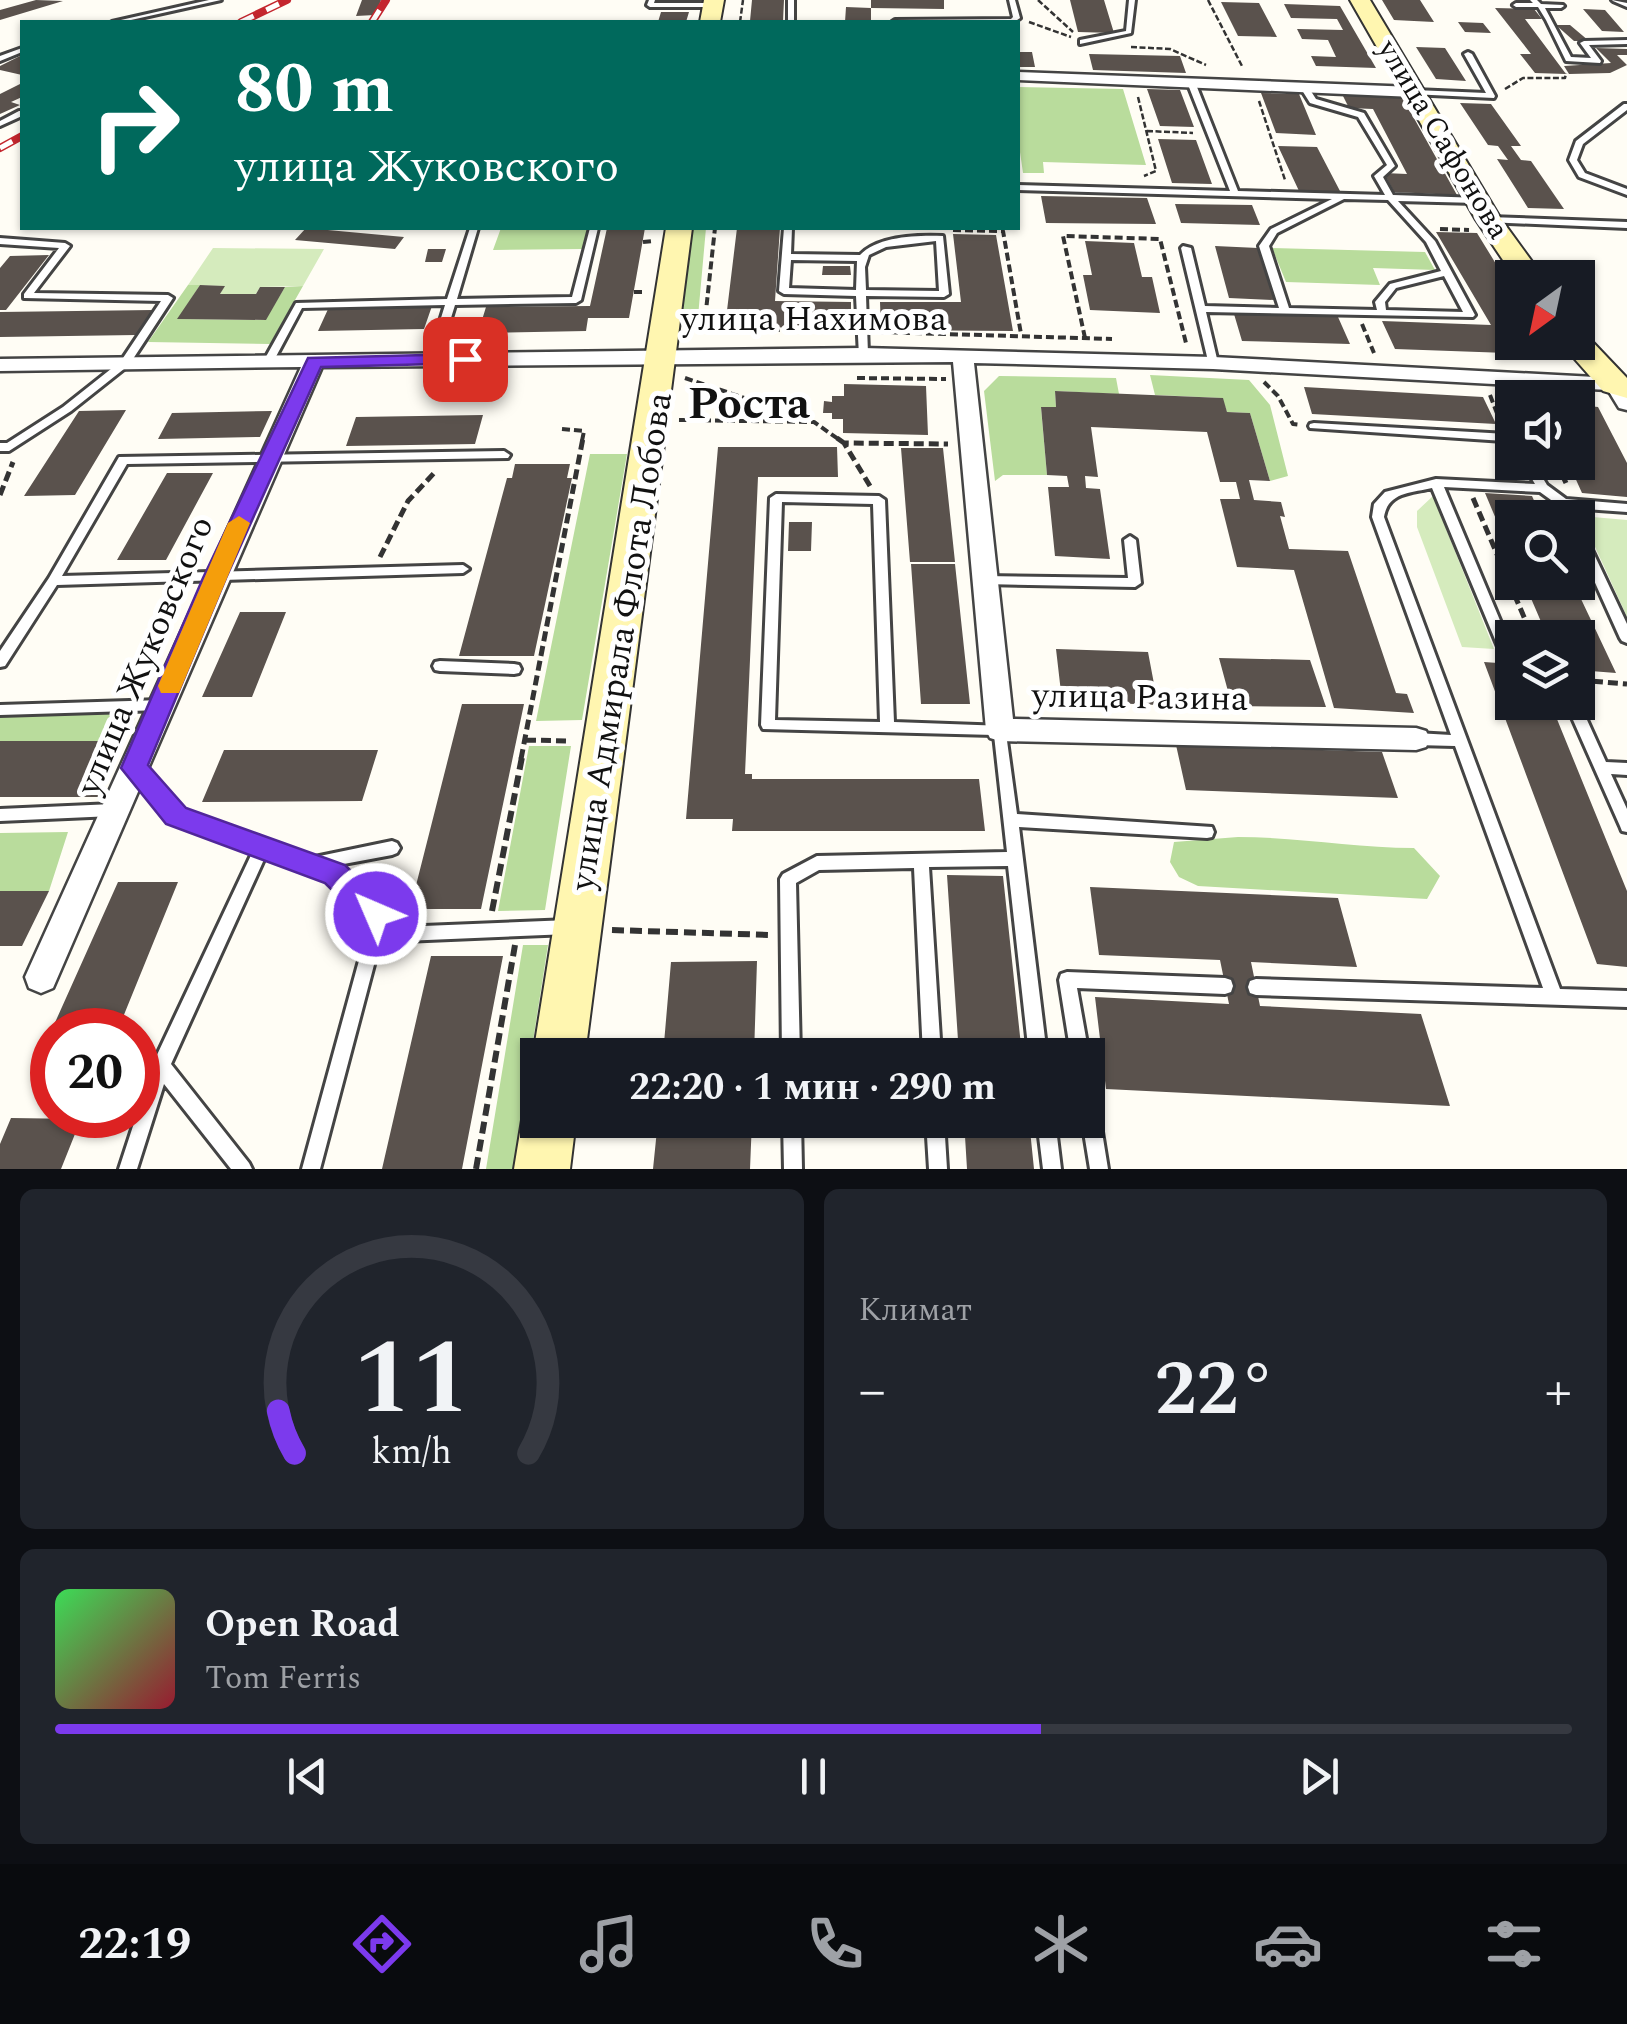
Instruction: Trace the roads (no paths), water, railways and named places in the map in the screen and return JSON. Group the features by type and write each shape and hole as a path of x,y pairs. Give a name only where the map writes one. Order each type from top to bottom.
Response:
{"street":[{"name":"улица Сафонова","path":"1360,0 1483,217 1516,260"},
{"path":"1020,76 1414,92"},
{"name":"улица Адмирала Флота Лобова","path":"563,1038 592,928 674,354 679,230"},
{"name":"улица Нахимова","path":"0,365 674,354 862,343 963,355 1023,346 1213,364 1623,392"},
{"name":"улица Разина","path":"963,355 1000,730 1416,739"},
{"path":"1593,360 1623,392"},
{"name":"улица Жуковского","path":"41,978 269,456 314,362"},
{"path":"542,1169 546,1138"}],"lane":[{"path":"126,20 218,0"},
{"path":"1082,42 1129,32 1132,0"},
{"path":"1615,0 1627,4"},
{"path":"651,2 712,9"},
{"path":"1536,2 1548,11 1556,39 1570,59 1597,61 1584,43"},
{"path":"1516,5 1536,2 1561,6"},
{"path":"168,20 188,9"},
{"path":"1556,39 1627,42"},
{"path":"1414,92 1491,96 1468,54"},
{"path":"1191,82 1234,191"},
{"path":"1200,309 1470,316 1430,241 1415,229 1378,176 1391,166 1362,116 1312,102 1304,87"},
{"path":"1627,106 1579,142 1573,160 1582,175 1627,192"},
{"path":"1020,188 1390,197 1483,217 1627,225"},
{"path":"1285,310 1264,246 1274,231 1347,195"},
{"path":"433,360 473,230"},
{"path":"268,362 299,305 576,300 594,230"},
{"path":"786,256 862,258 876,246 940,238 944,294 784,292 786,256 788,230"},
{"path":"0,241 65,246 28,296 168,298 124,363 66,410 4,447"},
{"path":"1186,248 1213,364"},
{"path":"862,258 862,343"},
{"path":"1382,314 1380,302 1393,286 1447,272"},
{"path":"1314,426 1495,439"},
{"path":"0,662 53,581 123,460 504,454"},
{"path":"1538,480 1559,500"},
{"path":"1543,488 1436,484 1390,495 1380,504 1378,517 1553,994"},
{"path":"1436,484 1495,622"},
{"path":"888,727 879,500 776,498 768,725 1000,730 1036,1038"},
{"path":"1595,506 1627,508"},
{"path":"983,580 1135,583 1130,540"},
{"path":"53,581 464,568"},
{"path":"1595,569 1627,638"},
{"path":"440,666 514,669"},
{"path":"0,710 162,705"},
{"path":"1580,720 1627,826"},
{"path":"1416,739 1461,742"},
{"path":"134,768 176,816 335,874 397,935"},
{"path":"1602,768 1627,769"},
{"path":"0,815 116,810"},
{"path":"1011,820 1207,832"},
{"path":"128,1169 161,1066 262,847"},
{"path":"310,865 392,848"},
{"path":"791,1038 788,878 816,863 1014,859"},
{"path":"920,860 931,1038"},
{"path":"310,1169 374,934 592,928"},
{"path":"1077,1038 1067,980 1225,986"},
{"path":"1256,987 1627,999"},
{"path":"161,1066 243,1169"},
{"path":"792,1138 793,1169"},
{"path":"936,1138 938,1169"},
{"path":"1048,1138 1052,1169"},
{"path":"1094,1138 1099,1169"}],"railway":[{"path":"245,20 287,0"},
{"path":"373,20 386,0"},
{"path":"0,148 20,137"}],"district":[{"name":"Роста","path":"749,402"}]}
